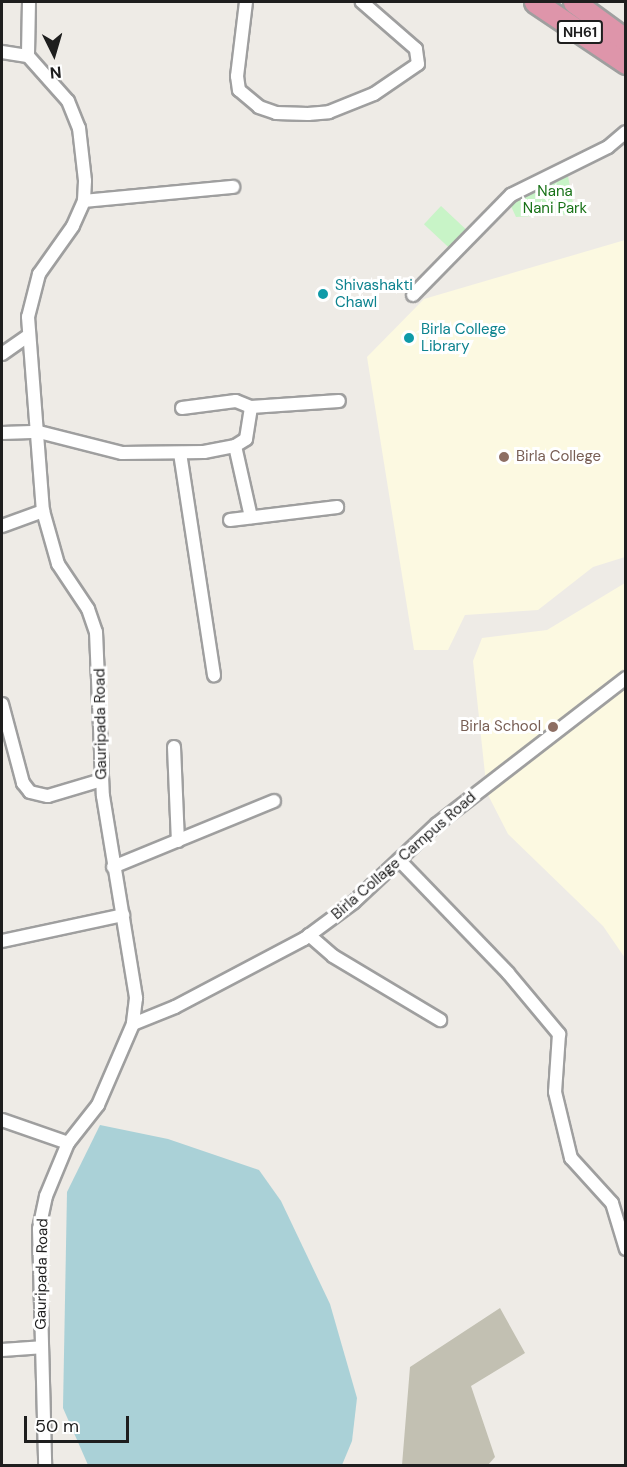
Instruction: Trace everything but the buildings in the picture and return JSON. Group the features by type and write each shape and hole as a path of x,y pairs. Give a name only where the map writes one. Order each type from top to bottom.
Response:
{"highway":[{"name":"NH61","path":"535,2 626,63"},
{"name":"NH61","path":"574,2 626,40"}],"street":[{"path":"2,52 28,56 29,2"},
{"path":"246,2 237,76 239,90 260,107 276,113 308,114 329,112 367,98 418,64 416,49 362,2"},
{"name":"Gauripada Road","path":"28,56 68,102 79,128 84,201 73,226 39,274 28,317 28,336 39,432 43,511 58,564 88,609 96,632 102,780 113,867 136,998 133,1024 98,1105 68,1143 46,1196 39,1229 45,1466"},
{"path":"413,294 511,195 608,147 626,132"},
{"path":"84,201 233,188"},
{"path":"2,354 28,336"},
{"path":"182,408 236,401 251,407 339,400"},
{"path":"2,433 39,432 122,453 180,453 235,446 246,439 251,407"},
{"path":"235,446 251,517"},
{"path":"180,453 214,675"},
{"path":"230,520 337,507"},
{"path":"2,526 43,511"},
{"name":"Birla Collage Campus Road","path":"133,1024 175,1007 309,935 354,902 437,824 626,678"},
{"path":"2,704 23,783 30,792 48,796 102,780"},
{"path":"174,747 178,841"},
{"path":"113,867 274,801"},
{"path":"399,860 508,973 560,1034 555,1092 571,1158 612,1203 626,1249"},
{"path":"2,942 123,915"},
{"path":"309,935 333,956 440,1020"},
{"path":"2,1120 68,1143"},
{"path":"2,1350 41,1347"}],"shaded area":[{"name":"Birla College","path":"625,240 625,557 593,567 538,610 465,615 448,650 414,650 367,357 424,299"},
{"name":"Birla School","path":"625,583 625,958 603,926 508,834 487,793 473,661 482,638 547,630"},
{"path":"500,1308 525,1353 471,1386 495,1457 488,1465 402,1465 410,1367"}],"green space":[{"name":"Nana Nani Park","path":"568,176 575,214 516,217 510,204 514,199"},
{"path":"441,206 466,229 449,247 424,224"}],"water":[{"path":"100,1125 168,1139 259,1170 281,1201 330,1304 357,1398 352,1441 342,1465 88,1465 63,1408 67,1192"}],"place":[{"name":"Shivashakti Chawl","path":"323,294"},
{"name":"Birla College Library","path":"409,338"},
{"name":"Birla College","path":"504,457"},
{"name":"Birla School","path":"553,727"}]}
